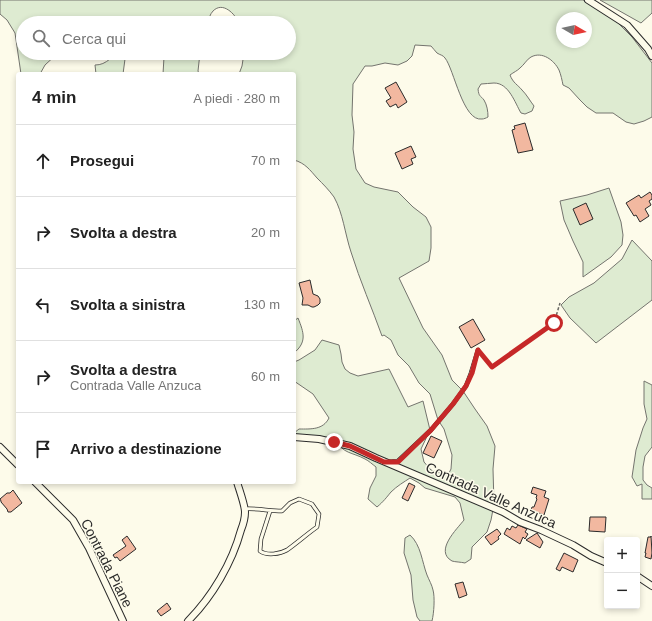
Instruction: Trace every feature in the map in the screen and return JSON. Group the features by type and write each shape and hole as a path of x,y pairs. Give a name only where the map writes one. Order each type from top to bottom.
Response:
{"street":[{"path":"588,0 627,25 648,49 652,56"},
{"name":"Contrada Valle Anzuca","path":"296,437 320,439 350,446 384,462 503,512 520,522 573,545 604,562"},
{"path":"0,447 16,463"},
{"name":"Contrada Piane","path":"37,484 73,520 89,548 123,621"},
{"path":"188,621 198,611 220,578 236,548 245,512 238,484"},
{"path":"640,578 652,586"}],"lane":[{"path":"384,462 398,462 431,430 453,404 466,386 472,373 478,350"},
{"path":"244,509 256,508 270,511 282,511 290,503 299,499 312,504 319,514 316,527 286,551 278,554 264,554 260,551 261,540 270,511"}],"path":[{"path":"478,350 492,367 554,323 560,303"}],"green space":[{"path":"0,0 583,0 615,20 632,37 652,63 652,117 634,124 626,122 613,113 596,113 587,107 569,88 563,85 557,66 551,60 539,55 535,55 530,58 519,69 510,75 534,106 532,111 525,114 521,113 511,94 504,86 491,83 481,84 478,89 479,95 486,104 488,117 484,119 475,118 464,104 445,58 437,53 431,46 415,45 412,56 407,61 398,65 385,63 365,66 353,84 353,149 356,169 365,183 374,187 398,192 426,217 431,227 431,248 429,261 399,278 423,328 442,355 452,380 463,391 487,426 495,446 493,469 494,504 491,520 487,532 472,547 471,559 465,563 452,561 447,557 445,552 446,546 452,534 464,520 460,503 455,497 425,488 410,478 393,490 377,507 368,499 370,488 376,476 376,467 365,459 342,448 336,440 296,434 296,431 299,429 312,429 320,427 329,418 313,394 296,382 296,361 315,350 322,340 339,345 342,362 345,369 350,373 358,376 389,369 408,407 423,401 430,430 421,449 424,462 431,470 440,473 449,473 451,469 452,455 444,429 438,420 430,394 419,383 409,366 398,355 391,340 384,335 382,336 362,284 349,245 340,210 334,197 307,167 296,161 296,72 240,72 243,60 296,60 296,16 235,16 225,8 221,7 213,11 210,16 16,16 16,40 15,33 7,20 0,14"},
{"path":"600,0 652,0 652,13 641,23"},
{"path":"19,60 50,60 45,65 41,72 21,72"},
{"path":"109,60 125,60 123,72 96,72 95,65 103,64"},
{"path":"164,60 199,60 198,72 163,72"},
{"path":"609,188 621,222 623,235 622,245 611,257 583,277 583,262 564,220 560,201"},
{"path":"632,240 652,261 652,300 596,343 570,318 561,305 569,297 594,283 622,259"},
{"path":"298,318 302,328 303,341 296,351 296,320"},
{"path":"644,381 652,385 652,447 645,456 643,480 652,488 652,499 642,499 642,484 637,486 632,477 636,450 647,419 644,404"},
{"path":"410,535 417,544 433,588 434,610 432,621 420,621 417,617 413,600 411,575 404,553 405,538"}],"building":[{"path":"396,82 407,102 398,108 396,104 390,107 386,101 391,98 385,88"},
{"path":"525,123 533,150 518,153 512,130 515,129 514,126"},
{"path":"411,146 416,157 411,159 413,164 402,169 395,153"},
{"path":"650,192 652,195 652,199 649,201 651,205 645,209 649,216 640,222 636,215 634,216 626,203 639,195 641,198"},
{"path":"586,203 593,219 580,225 573,209"},
{"path":"310,280 313,294 318,296 320,299 320,303 314,307 302,305 303,298 299,283"},
{"path":"473,319 485,340 471,348 459,327"},
{"path":"431,436 442,441 434,458 423,453"},
{"path":"409,483 415,486 408,501 402,498"},
{"path":"533,487 546,491 544,497 549,499 544,515 531,510 537,499 537,495 531,493"},
{"path":"13,490 22,503 11,512 8,512 0,499"},
{"path":"590,517 606,517 605,532 589,531"},
{"path":"518,525 527,529 525,532 528,534 525,539 523,537 520,544 504,534 507,528 510,530 512,526 516,528"},
{"path":"497,529 501,534 498,537 499,539 491,545 485,537"},
{"path":"537,533 543,542 540,548 526,540"},
{"path":"127,536 136,549 120,561 113,555 126,546 122,540"},
{"path":"651,536 651,559 645,557 645,553 648,537"},
{"path":"564,553 578,560 573,572 562,567 560,571 556,569"},
{"path":"463,582 467,595 459,598 455,584"},
{"path":"167,603 171,609 161,616 157,611"}],"route":[{"path":"334,442 350,446 384,462 398,462 431,430 466,386 472,373 478,350 492,367 554,323"}]}
